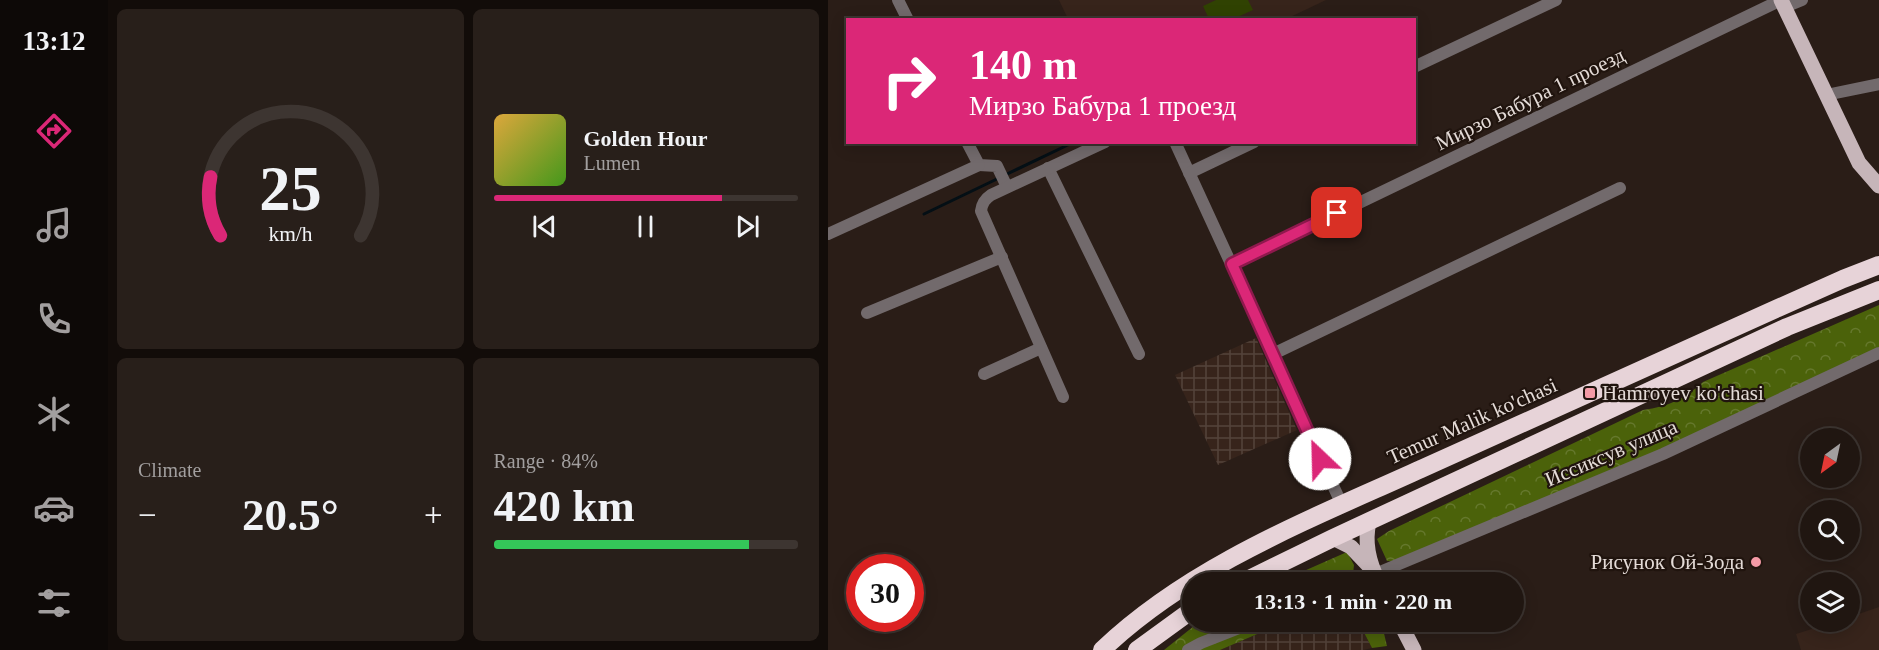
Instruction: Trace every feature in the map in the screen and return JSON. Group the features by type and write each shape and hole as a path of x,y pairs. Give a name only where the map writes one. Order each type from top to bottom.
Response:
{"highway":[{"name":"Temur Malik ko'chasi","path":"1102,650 1140,617 1179,590 1238,555 1342,505 1811,293 1879,265"},
{"path":"1263,572 1787,327 1879,290"},
{"path":"1094,650 1140,617"},
{"path":"1137,650 1182,617"}],"main road":[{"path":"1782,2 1859,163 1879,186"},
{"path":"1369,522 1367,548 1375,572"},
{"path":"1333,538 1357,552 1372,572"},
{"path":"1405,632 1413,647"}],"street":[{"path":"898,0 907,18"},
{"path":"1416,66 1556,0"},
{"name":"Мирзо Бабура 1 проезд","path":"1232,264 1782,2 1802,0"},
{"path":"1826,95 1879,84"},
{"path":"968,144 979,165"},
{"path":"1063,397 981,211 987,198 1101,144"},
{"path":"1176,144 1342,505"},
{"path":"1189,173 1250,144"},
{"path":"828,234 979,165 997,166 1007,187"},
{"path":"1048,168 1138,354"},
{"path":"1273,354 1620,188"},
{"path":"867,313 1002,257"},
{"path":"984,374 1041,348"},
{"name":"Иссиксув улица","path":"1391,572 1663,454 1879,352"},
{"path":"1188,650 1230,632"}],"shaded area":[{"path":"1059,0 1326,0 1288,18 1068,18"},
{"path":"1256,338 1297,430 1218,465 1175,375"},
{"path":"1879,607 1879,650 1801,650 1796,634 1802,632 1860,632 1860,614"},
{"path":"1262,632 1364,632 1372,648 1363,650 1220,650"}],"green space":[{"path":"1216,0 1248,0 1253,10 1235,18 1209,18 1203,6"},
{"path":"1879,305 1879,353 1663,454 1403,562 1387,561 1377,539 1389,531 1643,410 1675,401 1703,382"},
{"path":"1347,552 1354,565 1353,572 1302,572"},
{"path":"1186,632 1262,632 1220,650 1164,650"},
{"path":"1364,632 1384,632 1387,646 1372,648"}],"waterway":[{"path":"1005,175 1070,144"},
{"path":"924,214 999,178"}],"place":[{"name":"Hamroyev ko'chasi","path":"1590,393"},
{"name":"Рисунок Ой-Зода","path":"1756,562"}],"route":[{"path":"1320,459 1232,264 1337,213"}]}
